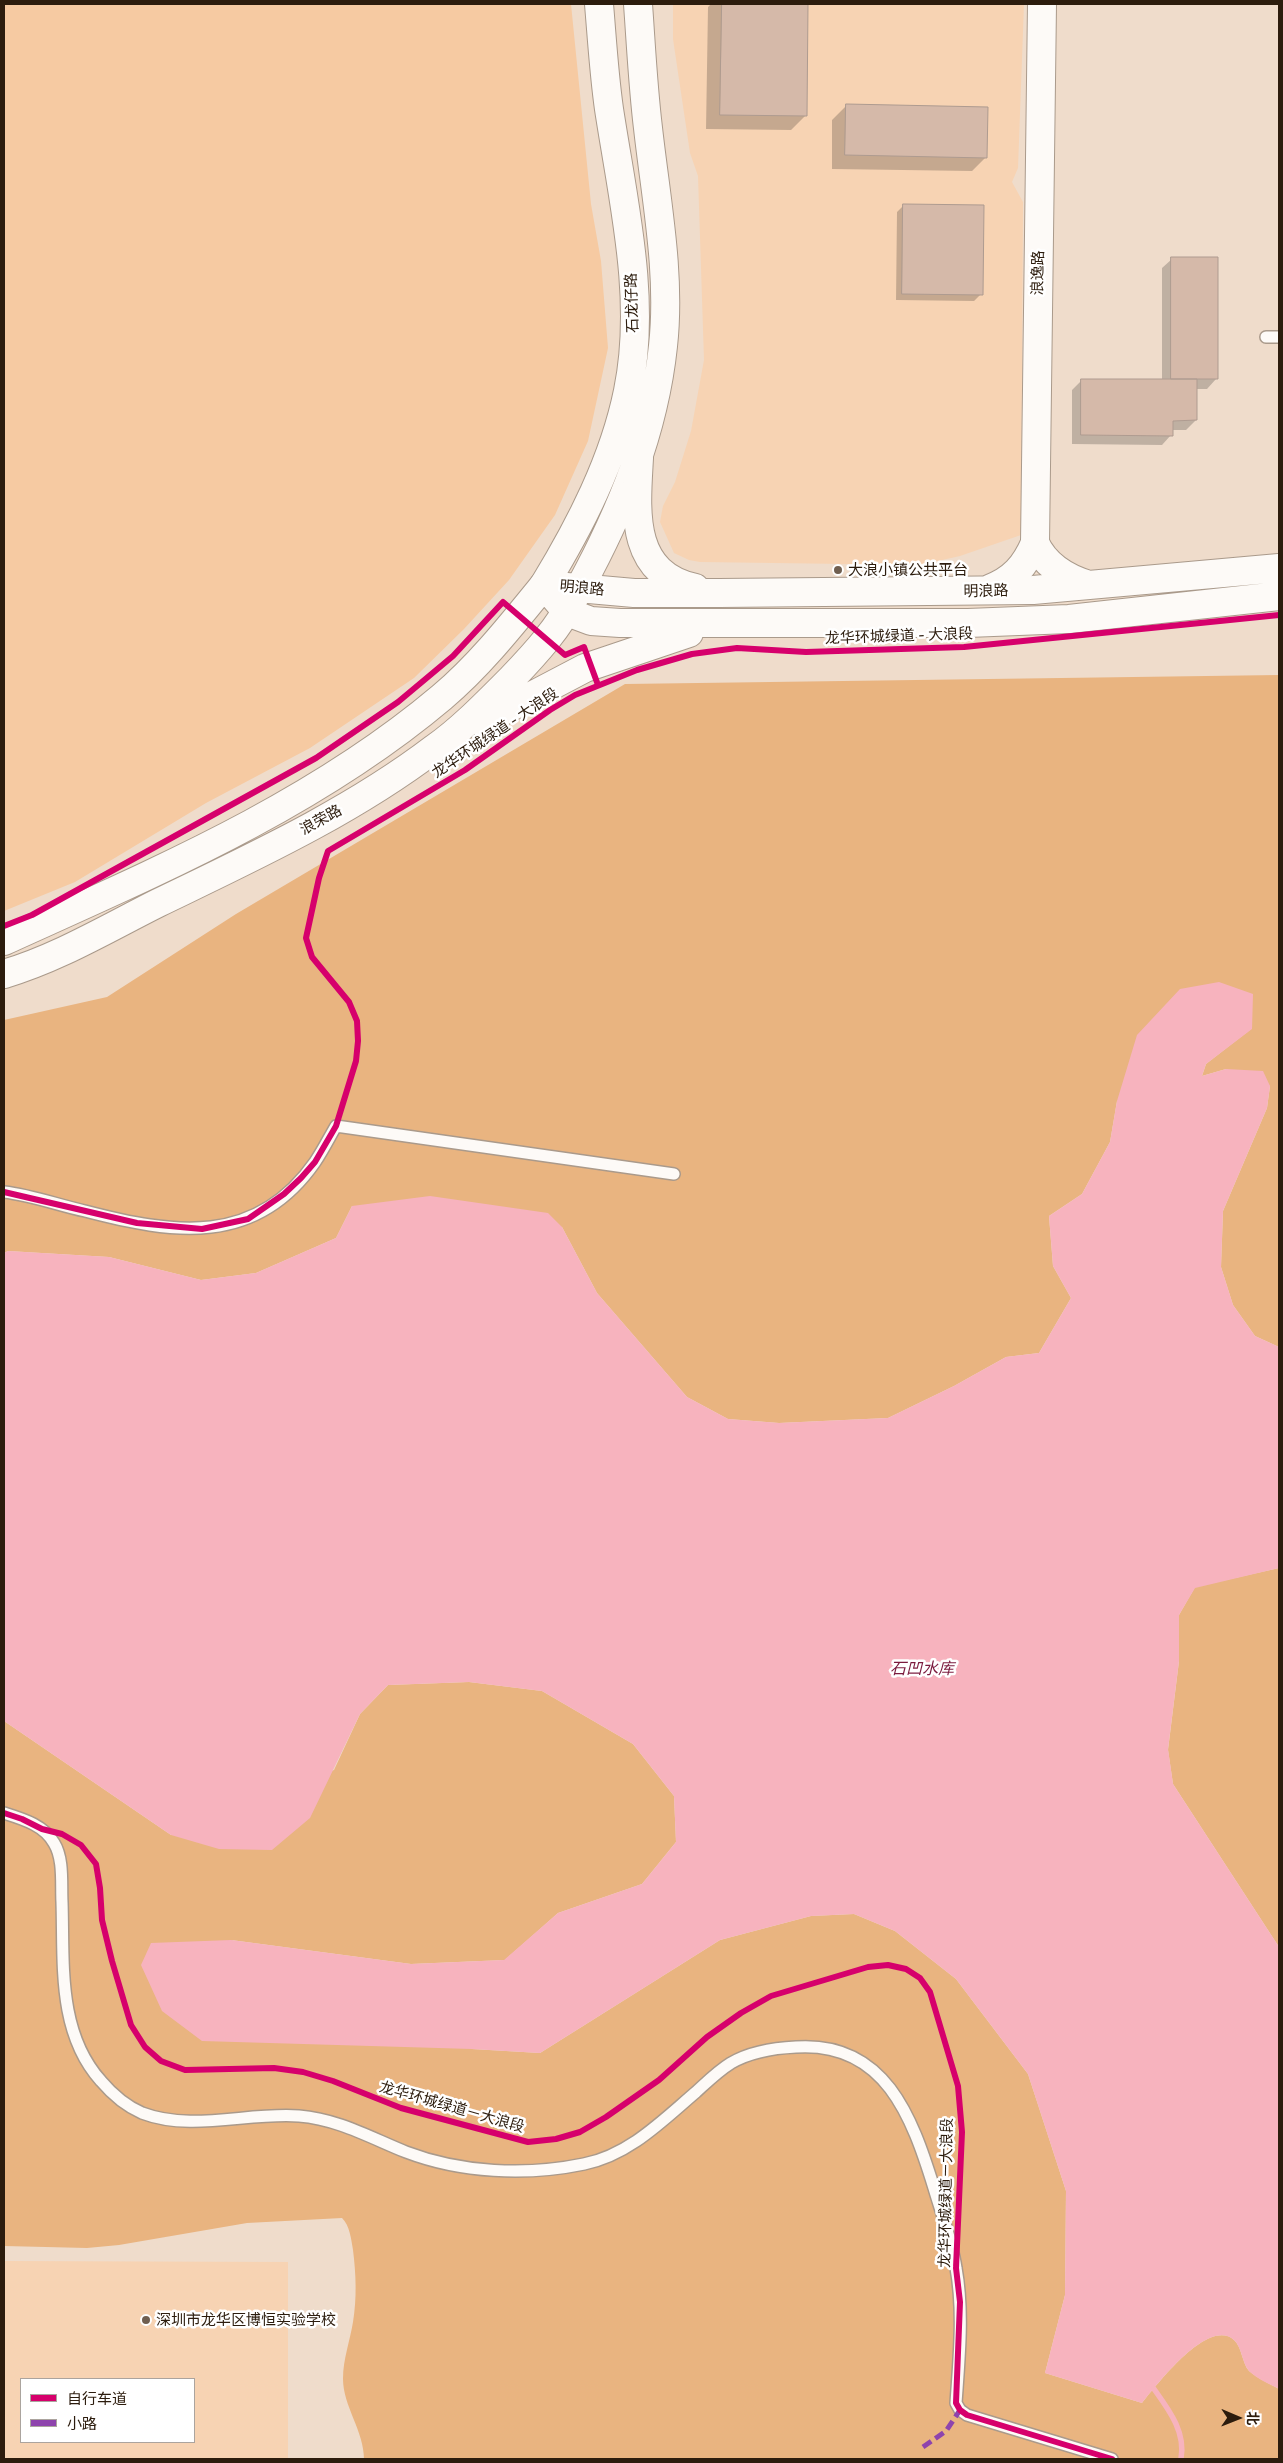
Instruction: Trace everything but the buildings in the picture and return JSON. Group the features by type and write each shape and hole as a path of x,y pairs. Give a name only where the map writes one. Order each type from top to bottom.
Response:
{"main road":[{"name":"石龙仔路","path":"544,585 572,534 613,444 628,391 633,351 634,297 628,229 609,107 599,4"},
{"name":"石龙仔路","path":"580,587 607,538 639,458 654,405 664,345 664,273 647,126 638,4"},
{"name":"浪逸路","path":"1035,543 1042,4"},
{"path":"639,458 638,524 643,546 654,565 665,576 683,586 719,594"},
{"path":"1035,543 1040,554 1061,573 1090,585"},
{"path":"985,590 1014,577 1030,556 1035,543"},
{"name":"明浪路","path":"544,585 634,592 719,594 985,590 1090,585 1279,568"},
{"name":"明浪路","path":"544,585 567,612 591,621 620,624 968,623 1069,619 1279,596"},
{"name":"浪荣路","path":"4,941 93,901 244,828 315,788 361,758 443,696 511,624 544,585"},
{"name":"浪荣路","path":"4,974 56,953 249,859 356,800 437,748 492,698 531,658 567,612 580,587"},
{"path":"437,748 521,700 585,668 677,635 730,625"}],"lane":[{"path":"1266,337 1279,337"},
{"path":"4,1192 137,1223 202,1230 248,1220 269,1206 301,1178 315,1162 336,1126 674,1174"},
{"name":"龙华环城绿道－大浪段","path":"4,1813 42,1829 57,1848 61,1874 65,1996 73,2034 90,2069 114,2096 142,2112 175,2120 302,2116 352,2128 438,2163 497,2170 532,2171 585,2164 610,2157 646,2135 714,2076 731,2063 745,2057 779,2048 823,2046 842,2050 872,2068 900,2101 921,2145 956,2268 960,2319 956,2403 960,2410 967,2415 1112,2459"}],"shaded area":[{"path":"4,4 571,4 591,204 601,261 608,348 588,441 555,515 509,580 464,629 414,678 310,748 206,803 75,882 4,911"},
{"path":"673,4 1024,4 1018,168 1012,182 1023,202 1021,535 960,556 920,565 700,562 689,560 674,553 660,522 663,506 675,482 691,431 704,360 698,176 690,153 673,39"},
{"path":"1279,675 1279,1347 1255,1336 1233,1305 1221,1267 1223,1211 1267,1108 1270,1086 1226,1069 1202,1076 1206,1064 1252,1028 1117,1101 1110,1142 1082,1194 1049,1216 1053,1266 1071,1298 1039,1353 1006,1357 954,1386 888,1418 779,1423 728,1419 687,1397 597,1293 562,1227 352,1206 336,1238 256,1273 201,1280 109,1257 8,1251 4,1253 4,1020 107,997 236,914 625,684"},
{"path":"1279,1568 1279,1947 1173,1784 1168,1750 1179,1661 1179,1615 1195,1587"},
{"path":"469,1682 542,1691 633,1744 674,1796 676,1842 642,1884 558,1913 505,1960 411,1964 231,1940 472,2049 540,2053 720,1940 811,1916 854,1914 895,1931 956,1979 1028,2074 1066,2191 1065,2295 1045,2373 1142,2403 1171,2369 1197,2345 1211,2338 1223,2335 1237,2343 1249,2371 1279,2389 1279,2459 364,2459 361,2438 346,2399 343,2379 345,2357 353,2322 356,2286 351,2237 347,2225 342,2218 247,2223 119,2245 87,2248 4,2246 4,1721 171,1835 334,1770 360,1714 388,1685"},
{"name":"深圳市龙华区博恒实验学校","path":"4,2261 288,2262 288,2459 4,2459"}],"water":[{"name":"石凹水库","path":"1219,982 1253,994 1252,1029 1206,1064 1202,1076 1226,1069 1263,1071 1270,1086 1267,1108 1223,1211 1221,1267 1233,1305 1255,1336 1279,1347 1279,1568 1195,1588 1179,1615 1179,1661 1168,1749 1173,1784 1279,1947 1279,2389 1252,2374 1245,2364 1237,2343 1223,2335 1211,2338 1197,2345 1171,2369 1142,2403 1045,2373 1065,2295 1066,2191 1028,2074 956,1979 895,1931 854,1914 811,1916 720,1940 540,2053 472,2049 202,2041 162,2011 141,1965 151,1943 231,1940 411,1964 504,1960 558,1913 642,1884 676,1842 674,1796 633,1744 542,1691 469,1682 388,1685 360,1714 310,1818 272,1850 219,1849 171,1835 4,1721 4,1253 8,1251 109,1257 201,1280 256,1273 336,1238 352,1206 430,1196 548,1213 562,1227 597,1293 687,1397 728,1419 779,1423 888,1418 954,1386 1006,1357 1039,1353 1071,1298 1053,1266 1049,1216 1082,1194 1110,1142 1117,1101 1137,1035 1180,989"}],"waterway":[{"path":"1154,2389 1179,2431 1182,2449 1181,2459"}],"marked path":[{"path":"923,2447 946,2431 960,2410"}],"cycle path":[{"path":"4,926 32,915 316,758 398,702 453,656 503,602 565,655 584,647 598,685"},
{"name":"龙华环城绿道 - 大浪段","path":"4,1192 137,1223 202,1229 248,1219 284,1194 315,1162 336,1126 356,1061 357,1021 349,1002 312,957 306,938 319,878 328,851 465,770 550,710 575,695 637,670 692,654 737,648 806,652 964,647 1279,615"},
{"path":"4,1813 42,1829 62,1834 81,1845 96,1864 102,1920 131,2025 145,2047 161,2061 185,2070 274,2068 303,2072 333,2081 401,2108 528,2142 556,2139 580,2132 606,2117 659,2080 707,2037 741,2013 771,1996 868,1967 888,1965 906,1969 920,1978 930,1992 958,2086 962,2132 956,2268 960,2302 956,2403 960,2410 967,2415 1112,2459"}],"place":[{"name":"大浪小镇公共平台","path":"838,570"},
{"name":"深圳市龙华区博恒实验学校","path":"146,2320"}]}
